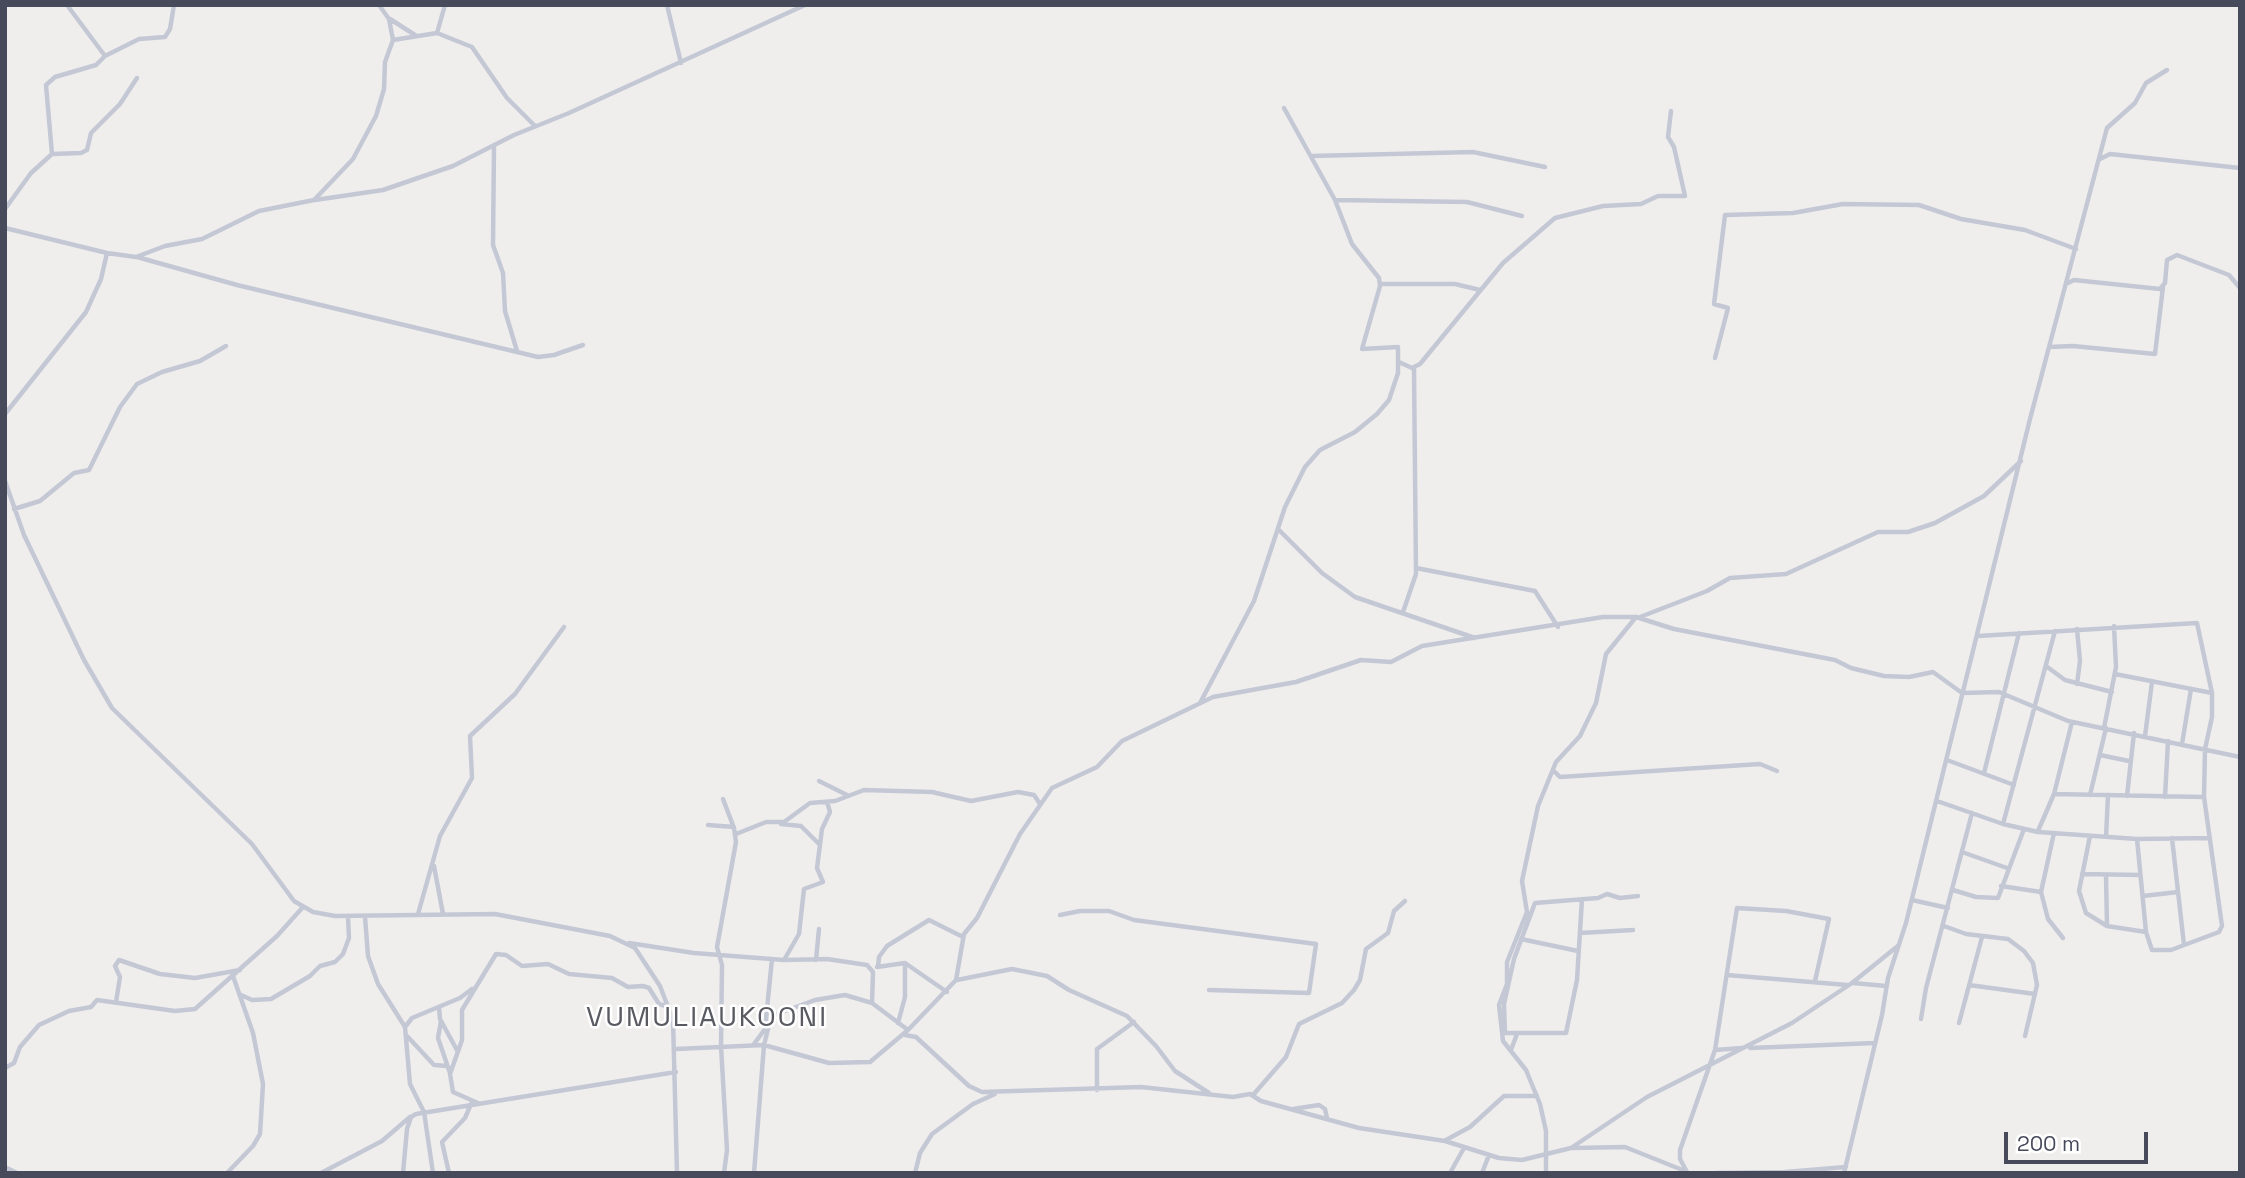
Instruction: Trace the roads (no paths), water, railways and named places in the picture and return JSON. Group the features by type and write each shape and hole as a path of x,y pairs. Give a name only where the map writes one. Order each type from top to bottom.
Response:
{"street":[{"path":"68,5 105,56"},
{"path":"52,154 46,85 55,77 96,65 105,56 139,39 164,37 170,29 174,5"},
{"path":"379,5 389,19 415,36"},
{"path":"437,33 445,5"},
{"path":"667,5 681,63"},
{"path":"136,257 165,246 202,239 259,211 398,186 421,175 453,166 806,5"},
{"path":"314,200 353,159 372,128 384,89 385,62 393,40 389,19"},
{"path":"393,40 437,33 472,47 506,98 536,126"},
{"path":"1715,1173 1845,1170 1886,986 1912,900 2049,347 2107,128 2135,103 2146,83 2167,70"},
{"path":"5,209 31,173 52,154 84,152 91,133 120,104 137,78"},
{"path":"1200,703 1254,601 1285,507 1312,458 1334,442 1355,432 1386,405 1399,362 1398,346 1362,349 1380,284 1377,274 1352,244 1335,200 1284,107"},
{"path":"1403,612 1416,568 1414,368 1503,263 1555,219 1603,206 1641,204 1658,196 1684,197 1674,147 1668,137 1671,111"},
{"path":"494,145 494,244 503,273 505,311 517,351"},
{"path":"1311,156 1474,152 1545,167"},
{"path":"2100,159 2110,154 2240,168"},
{"path":"1335,200 1383,203 1467,202 1522,216"},
{"path":"1715,358 1728,309 1714,304 1725,215 1793,213 1843,204 1919,205 1966,220 2025,230 2076,249"},
{"path":"5,228 107,253 136,257 237,285 545,357 583,345"},
{"path":"5,414 86,312 101,279 107,253"},
{"path":"2049,347 2073,346 2155,354 2168,260 2176,255 2229,275 2240,288"},
{"path":"2067,283 2074,280 2155,290 2164,285"},
{"path":"1380,284 1455,285 1481,290"},
{"path":"14,509 43,499 74,472 89,470 120,407 137,384 150,376 200,361 226,346"},
{"path":"1399,362 1414,368"},
{"path":"1546,1173 1546,1131 1537,1096 1526,1070 1505,1044 1499,1005 1507,984 1507,962 1528,907 1522,887 1524,863 1534,832 1538,806 1559,757 1580,736 1596,703 1606,654 1638,617 1707,591 1730,578 1786,574 1878,532 1908,532 1935,523 1984,495 2021,460"},
{"path":"5,481 14,509 84,660 112,708 252,844 284,890 303,907 323,914 348,917 495,914 593,932 629,943 718,955 816,960 871,967 905,963 947,992"},
{"path":"1278,529 1322,573 1355,597 1475,638"},
{"path":"1416,568 1535,591 1558,627"},
{"path":"676,1049 764,1045 829,1063 862,1064 876,1058 904,1035 956,980 963,937 977,918 1020,834 1052,788 1097,767 1122,741 1200,703 1221,695 1296,682 1362,660 1391,662 1422,646 1509,631 1558,627 1603,617 1638,617 1674,629 1835,660 1874,674 1898,677 1933,672 1962,693 2003,693 2072,722 2240,757"},
{"path":"1978,636 2197,623 2212,693 2212,717 2205,749 2204,797 2222,926 2216,934 2184,946 2156,952 2149,946 2137,839"},
{"path":"2090,795 2115,674 2114,626"},
{"path":"418,914 446,821 472,778 470,736 515,694 564,627"},
{"path":"2077,629 2080,661 2077,684"},
{"path":"2003,824 2055,631"},
{"path":"1984,774 2019,633"},
{"path":"2046,666 2065,680 2112,692"},
{"path":"2115,674 2212,693"},
{"path":"2145,736 2152,682"},
{"path":"2182,744 2191,689"},
{"path":"2038,832 2054,794 2072,722"},
{"path":"2127,796 2134,733"},
{"path":"2165,797 2168,741"},
{"path":"2100,755 2129,761"},
{"path":"1947,760 2014,785"},
{"path":"1553,769 1557,776 1565,778 1760,764 1777,771"},
{"path":"819,781 848,796"},
{"path":"780,824 810,803 827,802 864,790 940,793 971,801 1018,792 1034,795 1041,805"},
{"path":"2054,794 2204,797"},
{"path":"2106,837 2108,795"},
{"path":"723,799 736,834 718,939 722,970 721,1046 727,1150 724,1173"},
{"path":"1937,801 2003,824 2038,832 2137,839 2210,838"},
{"path":"784,960 799,934 804,889 823,882 818,871 822,830 830,812 827,802"},
{"path":"1922,1019 1926,988 1972,813"},
{"path":"736,834 766,822 801,826 821,846"},
{"path":"708,825 734,828"},
{"path":"1953,890 1998,898 2007,867 2024,829"},
{"path":"2054,833 2041,892 2048,919 2063,938"},
{"path":"2090,836 2078,891 2081,903 2094,921 2107,926 2146,932"},
{"path":"2172,838 2184,946"},
{"path":"1962,852 2007,867"},
{"path":"433,863 443,914"},
{"path":"2082,874 2140,875"},
{"path":"2106,874 2107,926"},
{"path":"2001,887 2041,892"},
{"path":"2143,896 2178,892"},
{"path":"1504,1033 1505,1000 1521,939 1535,903 1583,900 1607,894 1620,898 1638,896"},
{"path":"1504,1033 1566,1033 1583,900"},
{"path":"1912,900 1948,908"},
{"path":"1253,1095 1286,1057 1299,1024 1342,1003 1357,985 1366,949 1388,933 1394,911 1405,901"},
{"path":"5,1068 13,1063 20,1047 42,1023 69,1011 91,1007 97,1000 188,1011 203,1004 303,907"},
{"path":"1688,1172 1680,1159 1680,1150 1715,1050 1737,908 1756,908 1829,919 1815,981"},
{"path":"1059,915 1105,911 1134,920 1316,944 1309,993 1209,990"},
{"path":"239,994 252,1000 271,999 307,978 320,966 335,962 343,954 349,938 348,917"},
{"path":"365,917 366,950 378,984 405,1027 408,1037 410,1084 424,1112 433,1173"},
{"path":"878,967 878,957 887,946 929,920 963,937"},
{"path":"1944,926 1982,937 2008,939 2024,951 2036,974 2035,994 2025,1036"},
{"path":"816,960 819,929"},
{"path":"1580,933 1633,930"},
{"path":"1959,1023 1982,937"},
{"path":"1521,939 1578,951"},
{"path":"629,943 649,967 669,1007 676,1049 677,1173"},
{"path":"1571,1148 1620,1112 1710,1063 1746,1048 1792,1023 1850,984 1899,945"},
{"path":"450,1074 459,1052 462,1031 460,1015 491,959 498,953 522,965 548,964 569,974 612,978 628,987 643,986 649,988 659,1004 669,1007"},
{"path":"753,1045 765,1028 772,959"},
{"path":"116,1002 120,977 115,966 119,960 160,974 195,978 240,970"},
{"path":"898,1023 905,997 905,963"},
{"path":"871,967 872,1003"},
{"path":"956,980 1012,970 1047,976 1069,990 1103,1003 1134,1022 1157,1046 1170,1067 1211,1094"},
{"path":"1727,975 1886,986"},
{"path":"227,1173 256,1142 261,1128 264,1077 253,1033 233,976"},
{"path":"1969,985 2035,994"},
{"path":"405,1027 412,1018 460,998 475,986"},
{"path":"754,1173 764,1045 771,1019 787,1009 836,995 856,996 872,1003 908,1030"},
{"path":"439,1007 441,1021 438,1038 453,1092 478,1103"},
{"path":"441,1021 459,1052"},
{"path":"1097,1090 1097,1049 1134,1022"},
{"path":"1511,1050 1517,1034"},
{"path":"904,1035 914,1036 931,1048 968,1086 982,1092 1141,1087 1253,1095 1261,1101 1359,1128 1445,1141 1489,1155 1522,1160 1571,1148 1625,1147 1688,1172"},
{"path":"408,1037 434,1065 447,1066"},
{"path":"1715,1050 1875,1043"},
{"path":"321,1173 382,1141 403,1120 424,1112 676,1072"},
{"path":"915,1173 920,1153 932,1134 973,1104 996,1093"},
{"path":"1445,1141 1481,1118 1501,1097 1537,1096"},
{"path":"449,1173 442,1142 465,1118 471,1104"},
{"path":"1293,1109 1319,1105 1325,1109 1327,1118"},
{"path":"402,1173 404,1142 411,1117"},
{"path":"1450,1173 1464,1148"},
{"path":"1482,1173 1489,1155"},
{"path":"5,1167 17,1173"}],"district":[{"name":"VUMULIAUKOONI","path":"707,1018"}]}
